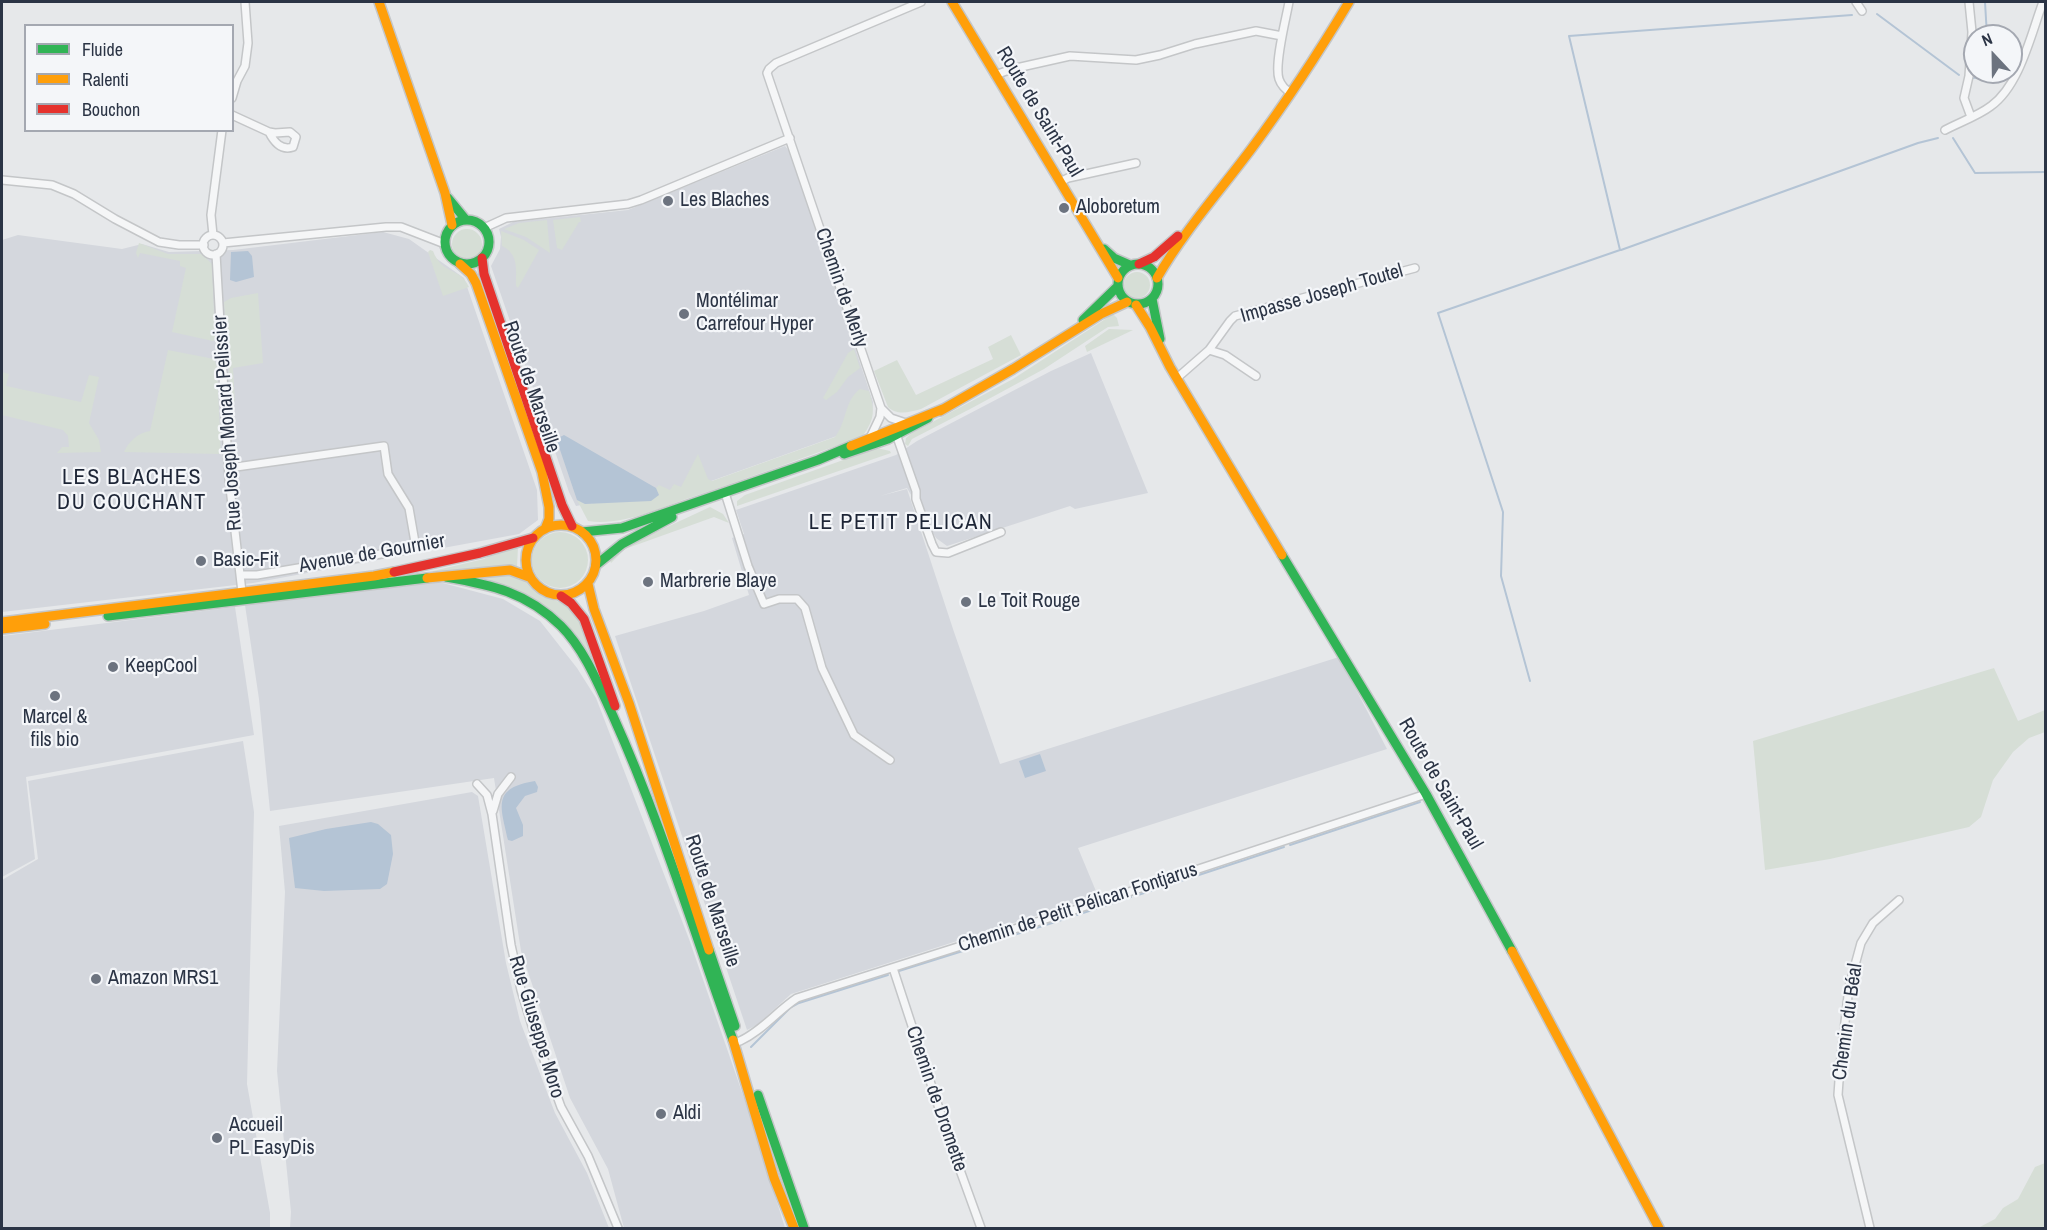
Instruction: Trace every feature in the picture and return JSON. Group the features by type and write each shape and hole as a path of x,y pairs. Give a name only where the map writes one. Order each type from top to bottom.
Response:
{"main road":[{"path":"380,2 445,193 450,222 453,225"},
{"name":"Route de Saint-Paul","path":"952,2 1096,241 1118,283"},
{"path":"818,460 859,450 918,425 1068,334 1131,304 1145,304 1152,299 1157,291 1157,278 1167,259 1292,93 1349,2"},
{"path":"445,193 466,220"},
{"path":"1068,334 1118,283 1123,270 1154,257 1199,216"},
{"path":"466,220 484,228 489,244 488,251 482,258 473,264 459,264 449,256 444,244 448,231 453,225 466,220"},
{"name":"Route de Saint-Paul","path":"1096,241 1114,258 1135,264"},
{"name":"Route de Marseille","path":"482,258 484,274 562,505 572,526"},
{"name":"Route de Marseille","path":"459,264 471,274 478,288 542,472 549,507 549,519 544,529"},
{"path":"1135,264 1148,267 1157,278"},
{"path":"1118,283 1120,296 1131,304"},
{"name":"Route de Saint-Paul","path":"1152,299 1160,338 1170,367"},
{"name":"Route de Saint-Paul","path":"1131,304 1148,322 1170,367 1426,794 1564,1045 1659,1228"},
{"path":"582,532 622,528 726,493 818,460 943,409"},
{"path":"596,565 614,548 631,537 711,498"},
{"path":"561,596 573,594 588,584 596,565 594,547 582,532 572,526 562,525 544,529 533,538 525,557 526,567 529,577 543,591 561,596 571,603 584,619 628,750"},
{"name":"Avenue de Gournier","path":"2,622 374,576 480,553 533,538"},
{"path":"422,580 423,574 430,568 475,558 480,553"},
{"name":"Avenue de Gournier","path":"2,629 510,570 529,577"},
{"path":"446,577 474,581 509,591 538,607 556,621 572,639 590,666 628,750"},
{"name":"Route de Marseille","path":"588,584 594,609 629,703 689,891 804,1228"},
{"name":"Route de Marseille","path":"628,750 734,1044 774,1178 794,1228"}],"street":[{"path":"235,80 245,66 248,43 245,2"},
{"name":"Chemin de Merly","path":"881,408 767,73 776,63 921,2"},
{"path":"1289,2 1278,74 1280,82 1292,93"},
{"path":"1856,2 1863,2"},
{"path":"1856,2 1862,11"},
{"path":"1969,2 1972,33 1969,76 1964,99 1971,117"},
{"path":"1945,130 1992,106 2007,90 2020,67 2043,2"},
{"path":"995,75 1070,56 1136,60 1256,31 1282,36"},
{"path":"234,116 269,132"},
{"path":"213,235 211,214 222,132"},
{"path":"484,228 506,218 641,200 790,138"},
{"path":"1060,182 1068,178 1136,163"},
{"path":"2,180 52,185 74,194 159,242 204,245"},
{"path":"223,243 386,226 401,227 444,244"},
{"path":"213,235 219,237 223,243 221,250 216,254 209,254 204,245 206,239 213,235"},
{"name":"Rue Joseph Monard Pelissier","path":"216,254 229,468 242,592"},
{"name":"Impasse Joseph Toutel","path":"1177,378 1209,350 1235,316 1415,268"},
{"path":"1209,350 1225,355 1256,376"},
{"path":"881,408 891,418 906,423"},
{"path":"870,438 880,417 881,408"},
{"path":"896,434 916,491 916,499 936,552 948,553 1001,532"},
{"path":"229,468 384,446 388,474 409,508 416,548 257,575 240,575"},
{"path":"726,493 748,566 764,604 779,599 797,599 805,608 822,668 854,735 890,760"},
{"path":"492,814 498,794 511,777"},
{"name":"Rue Giuseppe Moro","path":"477,784 487,795 492,814 511,945 530,1020 561,1107 588,1156 618,1228"},
{"name":"Chemin de Petit Pélican Fontjarus","path":"740,1041 760,1030 797,998 1426,794"},
{"name":"Chemin du Béal","path":"1870,1228 1838,1095 1840,1066 1849,987 1861,943 1873,923 1899,900"},
{"name":"Chemin de Dromette","path":"893,968 952,1148 981,1228"}],"shaded area":[{"path":"785,146 790,152 873,402 872,414 862,427 661,499 620,506 619,498 576,506 569,492 491,266 500,249 499,229 513,222 628,210"},
{"path":"580,217 581,222 562,250 557,248 553,220"},
{"path":"547,220 550,253 526,237 504,229 519,223"},
{"path":"467,229 478,233 482,244 478,255 467,259 456,255 452,244 456,233"},
{"path":"501,231 524,240 539,250 518,288 514,258 502,246"},
{"path":"383,232 409,239 464,278 537,490 538,520 519,534 253,583 2,612 2,240 18,235 122,249 142,244 169,252 233,250"},
{"path":"139,243 168,254 202,254 212,264 215,339 213,341 172,332 186,268 180,266 180,261 140,253 138,258 136,253"},
{"path":"430,250 441,264 461,276 469,287 443,296 428,252"},
{"path":"1137,272 1146,276 1150,285 1146,294 1137,298 1128,294 1124,285 1128,276"},
{"path":"258,293 263,363 233,368 235,401 231,402 224,302 231,298"},
{"path":"1113,314 1119,326 1108,327 1044,369 912,439 908,446 905,444 906,438 912,433 1013,379"},
{"path":"1109,329 1133,330 1087,352 1085,346"},
{"path":"1011,335 1021,355 921,409 895,412 888,407 874,371 897,360 916,395 993,359 988,347"},
{"path":"854,349 860,368 826,400 823,398 848,353"},
{"path":"168,350 214,359 217,367 221,454 124,452 134,438 150,431"},
{"path":"1091,353 1148,493 1075,509 1070,506 947,546 936,538 907,488 880,496 907,489 1000,764 1339,657 1387,749 1078,848 1098,896 791,994 757,1025 747,1030 615,636 704,611 749,595 732,538 744,534 736,510 896,455 917,441 1051,371"},
{"path":"2,372 9,374 6,386 81,402 89,375 99,377 89,423 99,440 101,452 57,453 62,447 69,447 68,436 63,430 2,415"},
{"path":"860,389 869,391 873,410 872,420 862,437 627,519 588,521 577,500 585,504 659,495 656,488 659,485 670,490 674,484 681,487 698,454 708,479 712,481 835,437 851,399"},
{"path":"877,448 891,453 737,506 737,501 745,495"},
{"path":"710,507 723,514 729,523 714,517 625,549 611,563 610,561 624,547"},
{"path":"555,532 565,532 580,540 586,549 588,560 586,571 580,580 565,588 555,588 544,583 537,576 532,565 532,555 537,544 544,537"},
{"path":"518,547 517,567 504,565 432,574 433,571 484,559 497,552"},
{"path":"495,572 521,577 542,596 565,604 575,611 582,624 608,696 565,625 490,580 471,576"},
{"path":"439,582 503,599 540,621 577,668 596,698 689,939 753,1124 785,1228 624,1228 608,1169 570,1098 521,951 494,778 270,811 259,699 245,605"},
{"path":"235,607 254,735 26,777 35,859 2,877 2,636"},
{"path":"1994,668 2018,721 2045,710 2045,732 2029,738 2013,752 1993,780 1981,817 1969,827 1830,859 1765,870 1753,741"},
{"path":"243,741 254,812 247,1084 270,1213 270,1228 2,1228 2,880 38,859 28,781"},
{"path":"472,792 478,796 506,963 520,1021 555,1113 587,1173 609,1228 290,1228 291,1212 277,1071 285,892 279,826"},
{"path":"2045,1163 2045,1228 1978,1228 1995,1219 2003,1208 2018,1199 2035,1167"}],"water":[{"path":"248,251 252,256 254,277 236,282 230,280 231,252"},
{"path":"564,435 656,488 659,495 651,501 585,504 577,500 557,441"},
{"path":"1040,754 1046,771 1025,778 1019,761"},
{"path":"535,781 538,787 537,792 525,796 516,808 523,825 523,836 512,841 508,840 502,809 505,794 521,784"},
{"path":"371,822 378,824 391,835 393,854 387,884 380,889 324,891 295,888 289,838"}],"waterway":[{"path":"1985,2 1986,24"},
{"path":"1877,14 1959,75"},
{"path":"1530,681 1501,576 1503,512 1438,313 1620,250 1569,36 1852,15"},
{"path":"1621,250 1918,143 1938,138"},
{"path":"1953,138 1975,173 2046,172"},
{"path":"1290,845 1420,802"},
{"path":"1138,895 1284,847"},
{"path":"1077,915 1131,897"},
{"path":"899,971 1068,918"},
{"path":"751,1047 790,1008 799,1003 888,975"}],"traffic: fast":[{"path":"448,198 466,220"},
{"path":"467,220 483,226 489,242 483,258 467,264 451,258 445,242 451,226 467,220"},
{"path":"1104,249 1114,258 1130,265"},
{"path":"1138,264 1146,265 1152,270 1157,276 1158,284 1157,292 1152,298 1146,303 1138,304 1130,303 1124,298 1119,292 1118,284 1119,276 1124,270 1130,265 1138,264"},
{"path":"1083,320 1117,287"},
{"path":"1152,299 1160,339"},
{"path":"844,454 888,439 928,418"},
{"path":"582,532 622,528 818,460 851,446"},
{"path":"596,565 622,544 672,517"},
{"path":"1282,555 1426,794 1512,951"},
{"path":"446,577 493,587 535,605 561,626 584,657 613,716 646,795 733,1040"},
{"path":"108,616 427,578"},
{"path":"709,950 735,1026"},
{"path":"758,1095 804,1228"}],"traffic: slow":[{"path":"379,2 445,193 452,225"},
{"path":"952,2 1118,278"},
{"path":"1157,278 1190,228 1278,112 1349,2"},
{"path":"460,264 471,274 476,283 542,472 549,507 549,519 545,529"},
{"path":"940,411 1101,314 1127,302"},
{"path":"1136,305 1170,367 1282,555"},
{"path":"851,446 943,409"},
{"path":"568,525 581,531 590,540 594,546 596,560 594,574 586,585 575,593 554,595 536,585 528,574 526,553 536,535 547,527 568,525"},
{"path":"427,578 510,570 529,577"},
{"path":"2,622 394,572"},
{"path":"588,584 594,609 629,703 709,950"},
{"path":"2,629 45,624"},
{"path":"1512,951 1659,1228"},
{"path":"733,1040 774,1178 794,1228"}],"traffic: jam":[{"path":"1139,264 1154,257 1178,236"},
{"path":"482,258 484,274 562,505 572,526"},
{"path":"394,572 480,553 533,538"},
{"path":"561,596 571,603 584,619 615,706"}],"place":[{"name":"Les Blaches","path":"668,201"},
{"name":"Aloboretum","path":"1064,208"},
{"name":"Montélimar Carrefour Hyper","path":"684,314"},
{"name":"Basic-Fit","path":"201,561"},
{"name":"Marbrerie Blaye","path":"648,582"},
{"name":"Le Toit Rouge","path":"966,602"},
{"name":"KeepCool","path":"113,667"},
{"name":"Marcel & fils bio","path":"55,696"},
{"name":"Amazon MRS1","path":"96,979"},
{"name":"Aldi","path":"661,1114"},
{"name":"Accueil PL EasyDis","path":"217,1138"}],"district":[{"name":"LES BLACHES DU COUCHANT","path":"132,490"},
{"name":"LE PETIT PELICAN","path":"901,523"}]}
